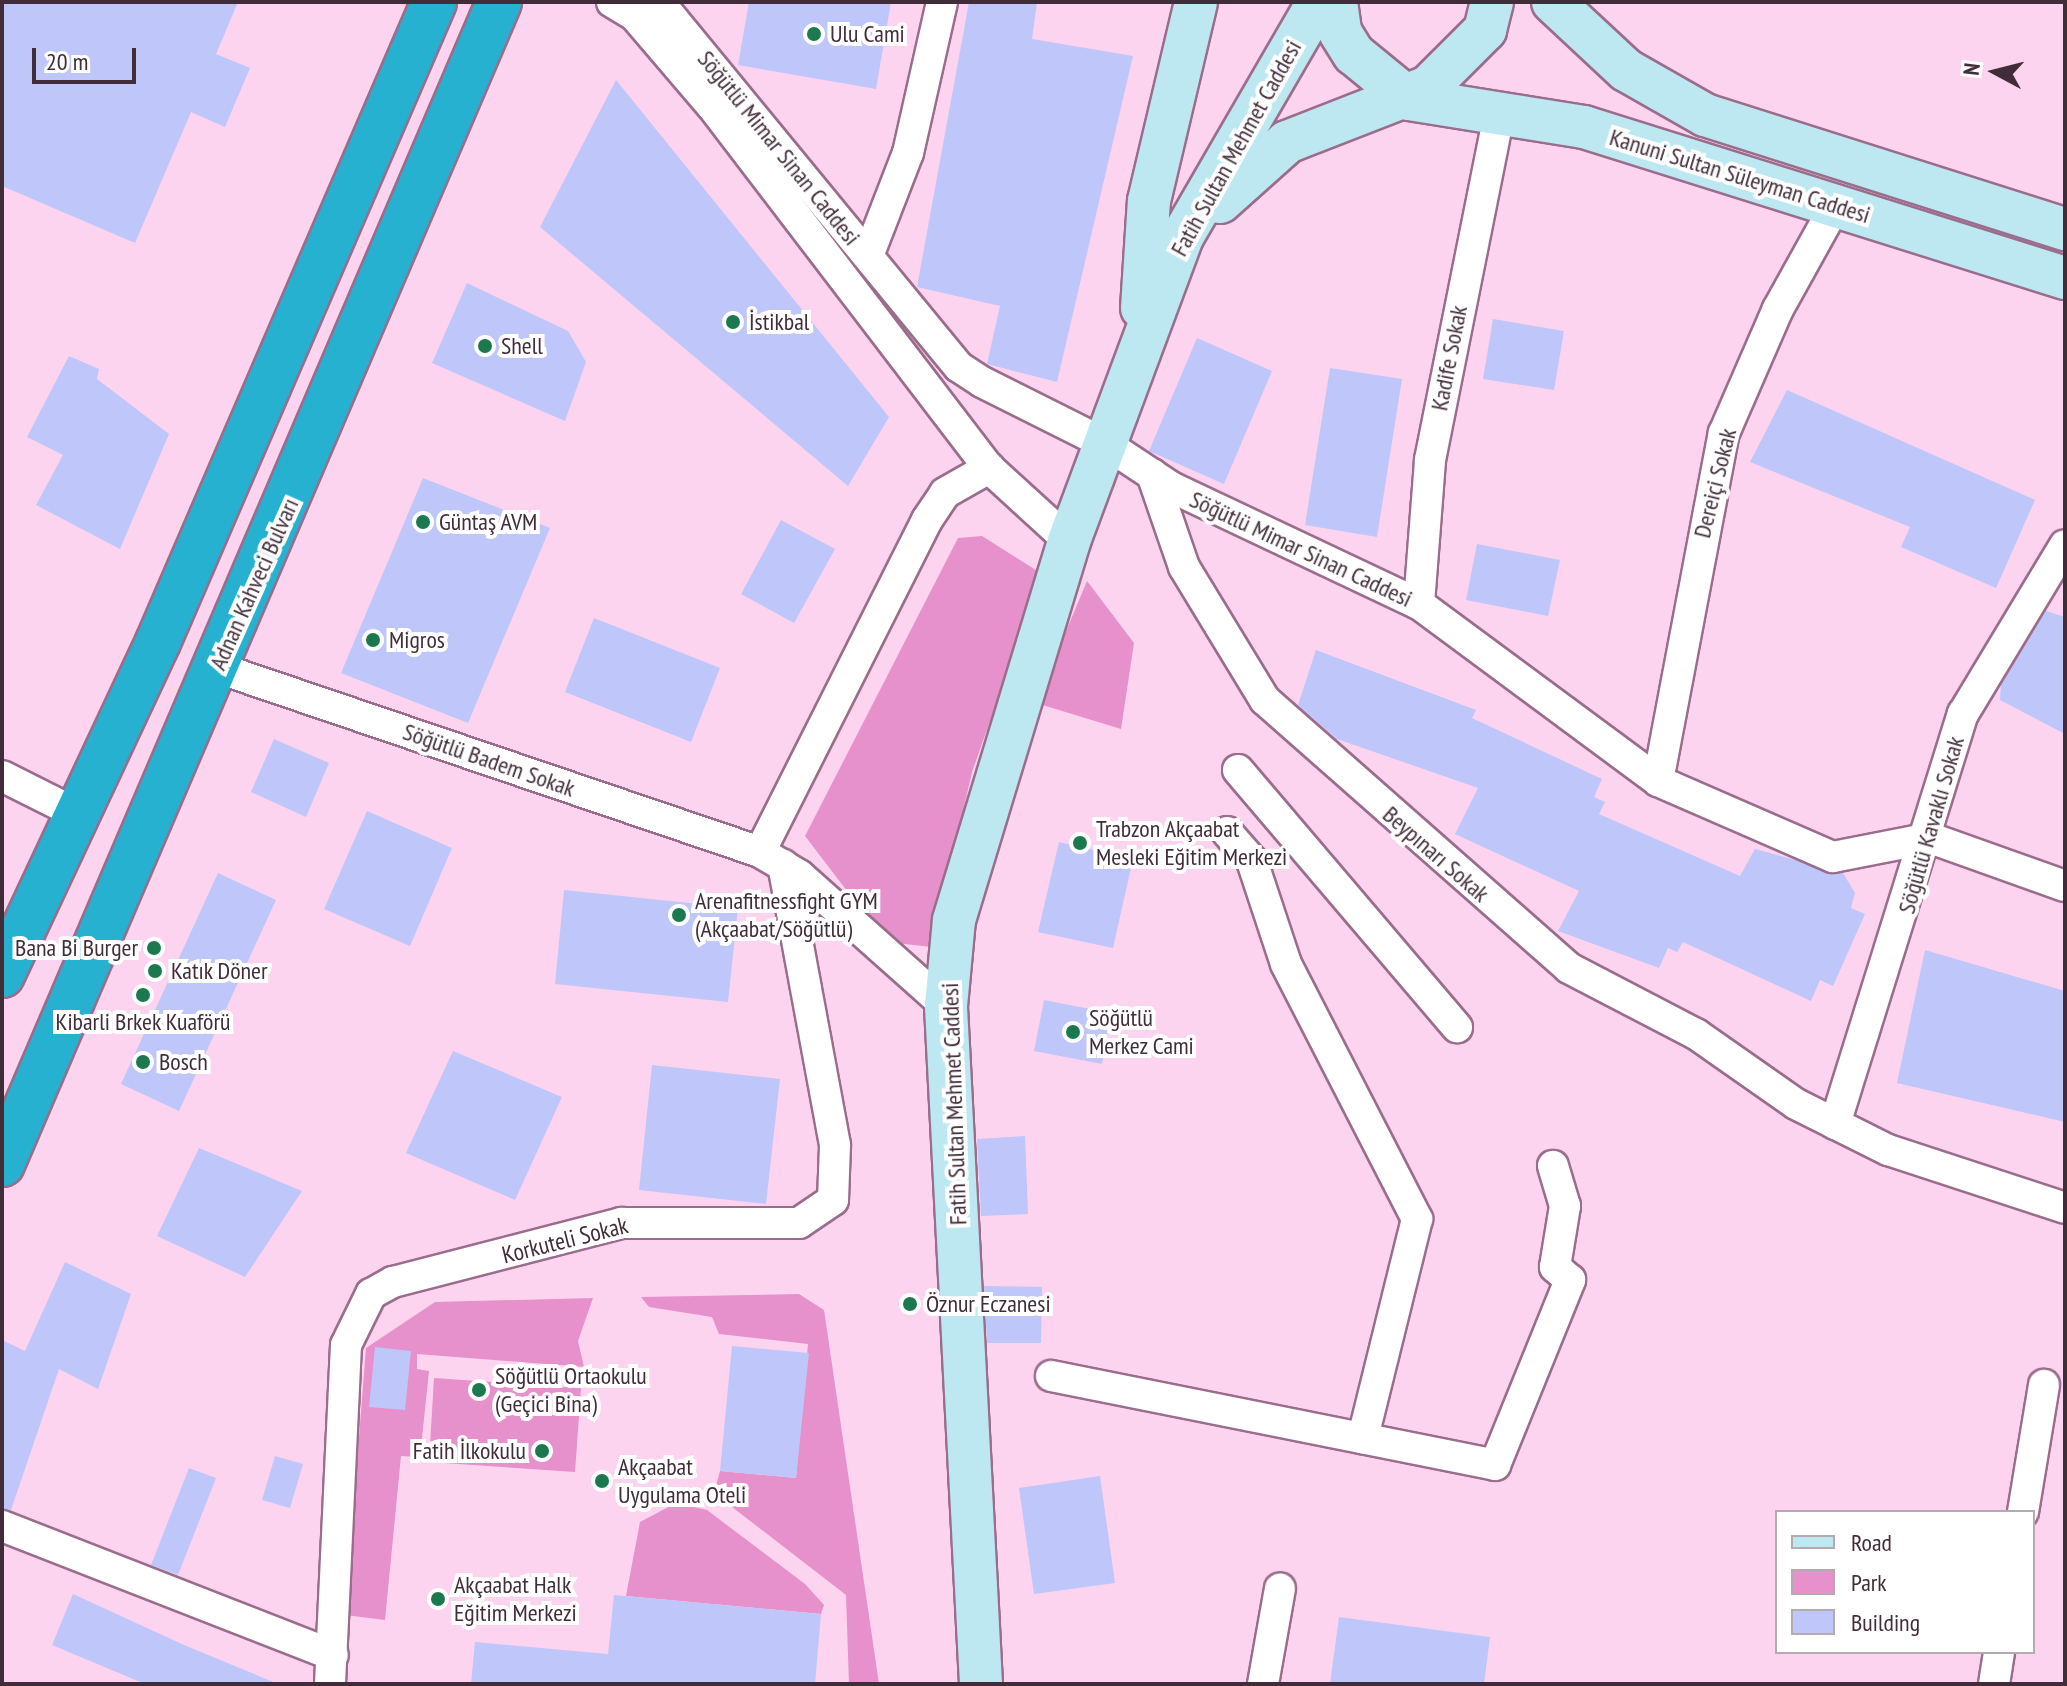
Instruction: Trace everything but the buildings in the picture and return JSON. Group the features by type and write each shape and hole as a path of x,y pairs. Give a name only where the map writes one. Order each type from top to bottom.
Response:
{"highway":[{"path":"2,975 78,814 434,2"},
{"name":"Adnan Kahveci Bulvarı","path":"2,1164 218,668 499,2"}],"street":[{"name":"Söğütlü Mimar Sinan Caddesi","path":"612,2 635,16 712,106 989,468 1069,541"},
{"name":"Söğütlü Mimar Sinan Caddesi","path":"659,2 959,367 1106,444 1152,474 1419,604 1658,781 1833,857 1930,838"},
{"path":"868,256 908,153 942,2"},
{"name":"Fatih Sultan Mehmet Caddesi","path":"1139,361 1149,201 1196,2"},
{"name":"Fatih Sultan Mehmet Caddesi","path":"981,1684 946,1006 970,850 1069,541 1139,361 1160,297 1200,203 1318,2"},
{"path":"1336,2 1340,32 1354,54 1409,99"},
{"name":"Fatih Sultan Mehmet Caddesi","path":"1160,297 1220,202 1260,160 1336,118 1409,99 1462,58 1485,30 1492,2"},
{"name":"Kanuni Sultan Süleyman Caddesi","path":"1553,2 1626,70 1705,115 2065,229"},
{"name":"Kanuni Sultan Süleyman Caddesi","path":"1409,99 1584,127 2065,278"},
{"name":"Kadife Sokak","path":"1419,604 1430,460 1499,115"},
{"name":"Dereiçi Sokak","path":"1658,781 1724,433 1778,309 1835,206"},
{"path":"772,859 927,520 945,493 989,468"},
{"name":"Beypınarı Sokak","path":"1152,474 1184,567 1265,700 1311,747 1569,968 1696,1034 1835,1124 1917,1161 2065,1208"},
{"name":"Söğütlü Kavaklı Sokak","path":"1835,1124 1930,838 1979,677 2065,545"},
{"name":"Söğütlü Badem Sokak","path":"218,668 772,859 946,1006"},
{"path":"1238,770 1457,1027"},
{"path":"2,776 78,814"},
{"path":"1227,832 1252,861 1286,964 1417,1219 1363,1438"},
{"path":"1930,838 2065,886"},
{"name":"Korkuteli Sokak","path":"2,1526 331,1669 346,1345 371,1294 393,1282 621,1223 799,1223 833,1200 835,1145 772,859"},
{"path":"1051,1376 1495,1465 1570,1280 1555,1267 1565,1206 1553,1166"},
{"path":"2023,1510 2044,1385"},
{"path":"1263,1684 1280,1589"},
{"path":"1994,1684 1999,1654"}],"green space":[{"path":"982,536 1042,574 972,772 932,947 886,942 805,836 958,538"},
{"path":"1087,581 1134,643 1121,729 1036,703"},
{"path":"799,1294 824,1310 879,1684 849,1684 846,1595 714,1493 720,1471 796,1478 808,1344 719,1334 712,1317 649,1307 641,1297"},
{"path":"593,1298 578,1341 584,1367 417,1354 417,1369 429,1371 420,1457 401,1456 385,1620 345,1615 366,1348 435,1302"},
{"path":"434,1378 581,1388 575,1472 429,1462"},
{"path":"676,1503 707,1510 805,1584 824,1605 821,1614 626,1596 640,1522"}],"place":[{"name":"Ulu Cami","path":"814,34"},
{"name":"İstikbal","path":"733,322"},
{"name":"Shell","path":"485,346"},
{"name":"Güntaş AVM","path":"423,522"},
{"name":"Migros","path":"373,640"},
{"name":"Trabzon Akçaabat Mesleki Eğitim Merkezi","path":"1080,843"},
{"name":"Arenafitnessfight GYM (Akçaabat/Söğütlü)","path":"679,915"},
{"name":"Bana Bi Burger","path":"154,948"},
{"name":"Katık Döner","path":"155,971"},
{"name":"Kibarli Brkek Kuaförü","path":"143,995"},
{"name":"Söğütlü Merkez Cami","path":"1073,1032"},
{"name":"Bosch","path":"143,1062"},
{"name":"Öznur Eczanesi","path":"910,1304"},
{"name":"Söğütlü Ortaokulu (Geçici Bina)","path":"479,1390"},
{"name":"Fatih İlkokulu","path":"542,1451"},
{"name":"Akçaabat Uygulama Oteli","path":"602,1481"},
{"name":"Akçaabat Halk Eğitim Merkezi","path":"438,1599"}]}
